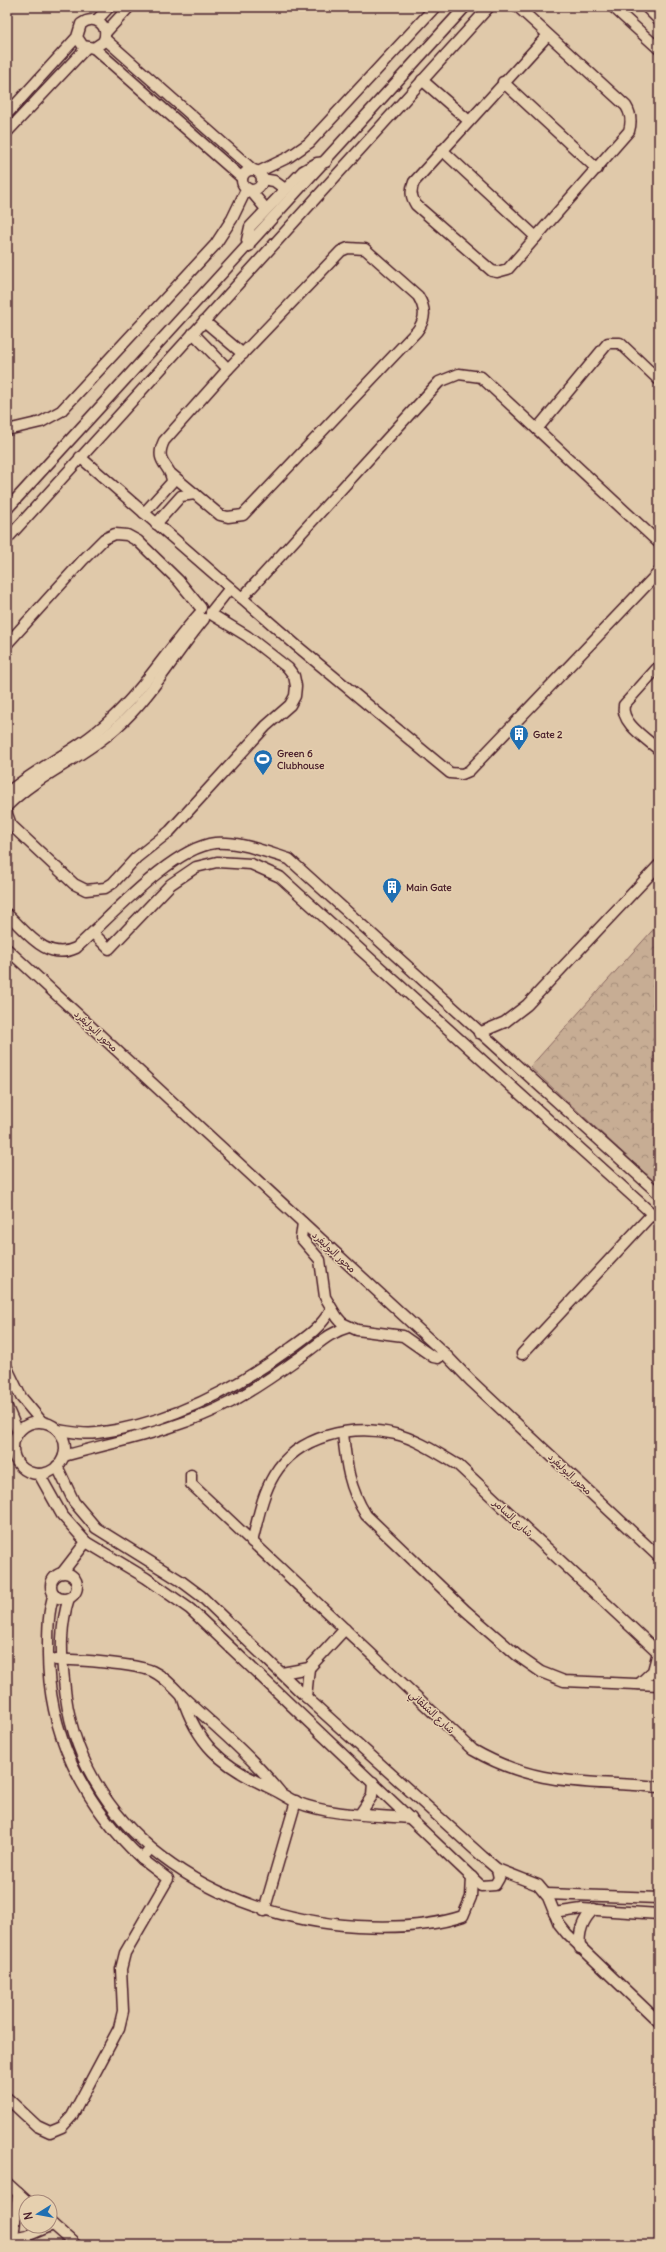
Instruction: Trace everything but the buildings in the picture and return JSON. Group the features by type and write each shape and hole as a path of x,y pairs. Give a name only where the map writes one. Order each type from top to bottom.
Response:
{"street":[{"path":"97,20 109,7"},
{"path":"7,132 90,48 101,45 105,35 129,7"},
{"path":"242,178 245,172 257,173 279,163 309,143 435,7"},
{"path":"7,510 326,162 465,7"},
{"path":"7,538 490,7"},
{"path":"518,7 547,36 629,111 631,118 629,131 508,268 497,272 492,271 416,205 411,194 414,182 547,36"},
{"path":"613,7 659,49"},
{"path":"646,7 659,20"},
{"path":"7,114 77,37 81,24 88,19 97,20 103,25 105,35 257,173 274,181 285,189"},
{"path":"77,37 80,43 90,48 242,178 266,210"},
{"path":"422,80 469,121"},
{"path":"504,82 597,169"},
{"path":"442,150 536,237"},
{"path":"249,246 247,240 250,227 303,171 314,164 326,162"},
{"path":"7,430 41,422 61,411 215,245 249,189 260,186 257,173"},
{"path":"348,248 365,249 418,296 423,304 425,314 417,331 249,510 235,517 228,517 220,514 170,473 161,462 160,455 164,441 242,354 335,257 348,248"},
{"path":"204,321 242,354"},
{"path":"193,333 228,369"},
{"path":"537,429 608,342 620,343 659,380"},
{"path":"242,598 439,382 448,376 470,374 481,377 659,543"},
{"path":"80,457 242,598 444,768 456,775 469,771 659,572"},
{"path":"144,513 172,482 170,473"},
{"path":"156,524 181,496 195,494"},
{"path":"159,498 170,508"},
{"path":"7,644 104,539 115,534 127,535 138,541 178,580 206,612 247,636 292,672 296,681 296,691 290,705 266,726 170,831 136,858 113,883 105,888 86,890 74,884 9,824 7,814"},
{"path":"7,806 24,786 74,748 112,725 153,689 206,612 228,586"},
{"path":"659,666 624,705 622,710 627,720 659,750"},
{"path":"7,793 24,786"},
{"path":"7,914 50,952 71,951 93,933 164,866 186,853 214,843 239,846 289,858 659,1194"},
{"path":"93,933 109,949 171,884 196,867 217,862 251,864 280,877 656,1217 522,1354"},
{"path":"479,1032 505,1022 527,1006 659,865"},
{"name":"محور البوليفرد","path":"7,948 444,1353 475,1385 659,1557"},
{"path":"302,1223 300,1235 320,1260 325,1297 337,1317 349,1327 367,1332 403,1336 433,1357 438,1358 444,1353"},
{"path":"7,1368 20,1397 42,1422 58,1430 79,1434 96,1434 141,1424 188,1408 265,1367 317,1329 331,1309"},
{"path":"64,1456 170,1428 213,1412 254,1389 306,1353 328,1335 349,1327"},
{"path":"7,1407 13,1437 13,1450 20,1466"},
{"path":"13,1437 29,1424 42,1422"},
{"path":"7,1462 20,1466 28,1472 39,1474 46,1473 57,1466 64,1456 64,1442 58,1430"},
{"name":"شارع السامر","path":"343,1433 364,1431 396,1434 434,1451 458,1465 659,1652"},
{"path":"252,1542 266,1491 274,1474 286,1459 309,1442 343,1433 346,1468 350,1484 356,1500 366,1515 466,1611 518,1656 541,1672 564,1681 659,1686"},
{"path":"57,1466 74,1502 96,1528 174,1576 201,1596 306,1697 497,1869 532,1882 546,1894 562,1929 580,1948 659,2022"},
{"path":"39,1474 62,1515 86,1542 146,1578 190,1609 481,1886 495,1885 499,1878 497,1869"},
{"name":"شارع الشلقاني","path":"191,1475 191,1484 445,1726 473,1750 491,1760 522,1773 556,1780 659,1787"},
{"path":"7,2098 37,2126 50,2132 62,2127 72,2116 119,2028 123,2011 121,1969 126,1953 168,1879 142,1858 114,1831 100,1813 76,1775 60,1733 54,1711 48,1660 49,1628 54,1594 51,1582 56,1575 62,1572 86,1542"},
{"path":"54,1594 61,1599 69,1598 75,1594 78,1586 76,1579 70,1574 62,1572"},
{"path":"69,1598 63,1626 62,1659 65,1694 80,1752 99,1788 125,1822 150,1849 200,1882 264,1911 340,1925 377,1927 435,1923 463,1916 471,1897 472,1877"},
{"path":"306,1697 309,1668 344,1629"},
{"path":"639,1684 653,1671 659,1652"},
{"path":"48,1660 62,1659 126,1666 152,1671 165,1679 251,1759 280,1792"},
{"path":"282,1673 309,1668"},
{"path":"182,1696 195,1730 215,1755 244,1775 296,1801 323,1809 360,1814 411,1818"},
{"path":"360,1814 372,1796 373,1782"},
{"path":"264,1911 296,1801"},
{"path":"142,1858 150,1849"},
{"path":"546,1894 659,1898"},
{"path":"554,1913 594,1909 659,1914"},
{"path":"580,1948 580,1930 586,1918 594,1909"},
{"path":"7,2184 18,2193 11,2242 31,2234"},
{"path":"58,2228 76,2245"}],"green space":[{"path":"659,923 659,1186 530,1067"}],"place":[{"name":"Gate 2","path":"519,751"},
{"name":"Green 6 Clubhouse","path":"263,776"},
{"name":"Main Gate","path":"392,904"}]}
